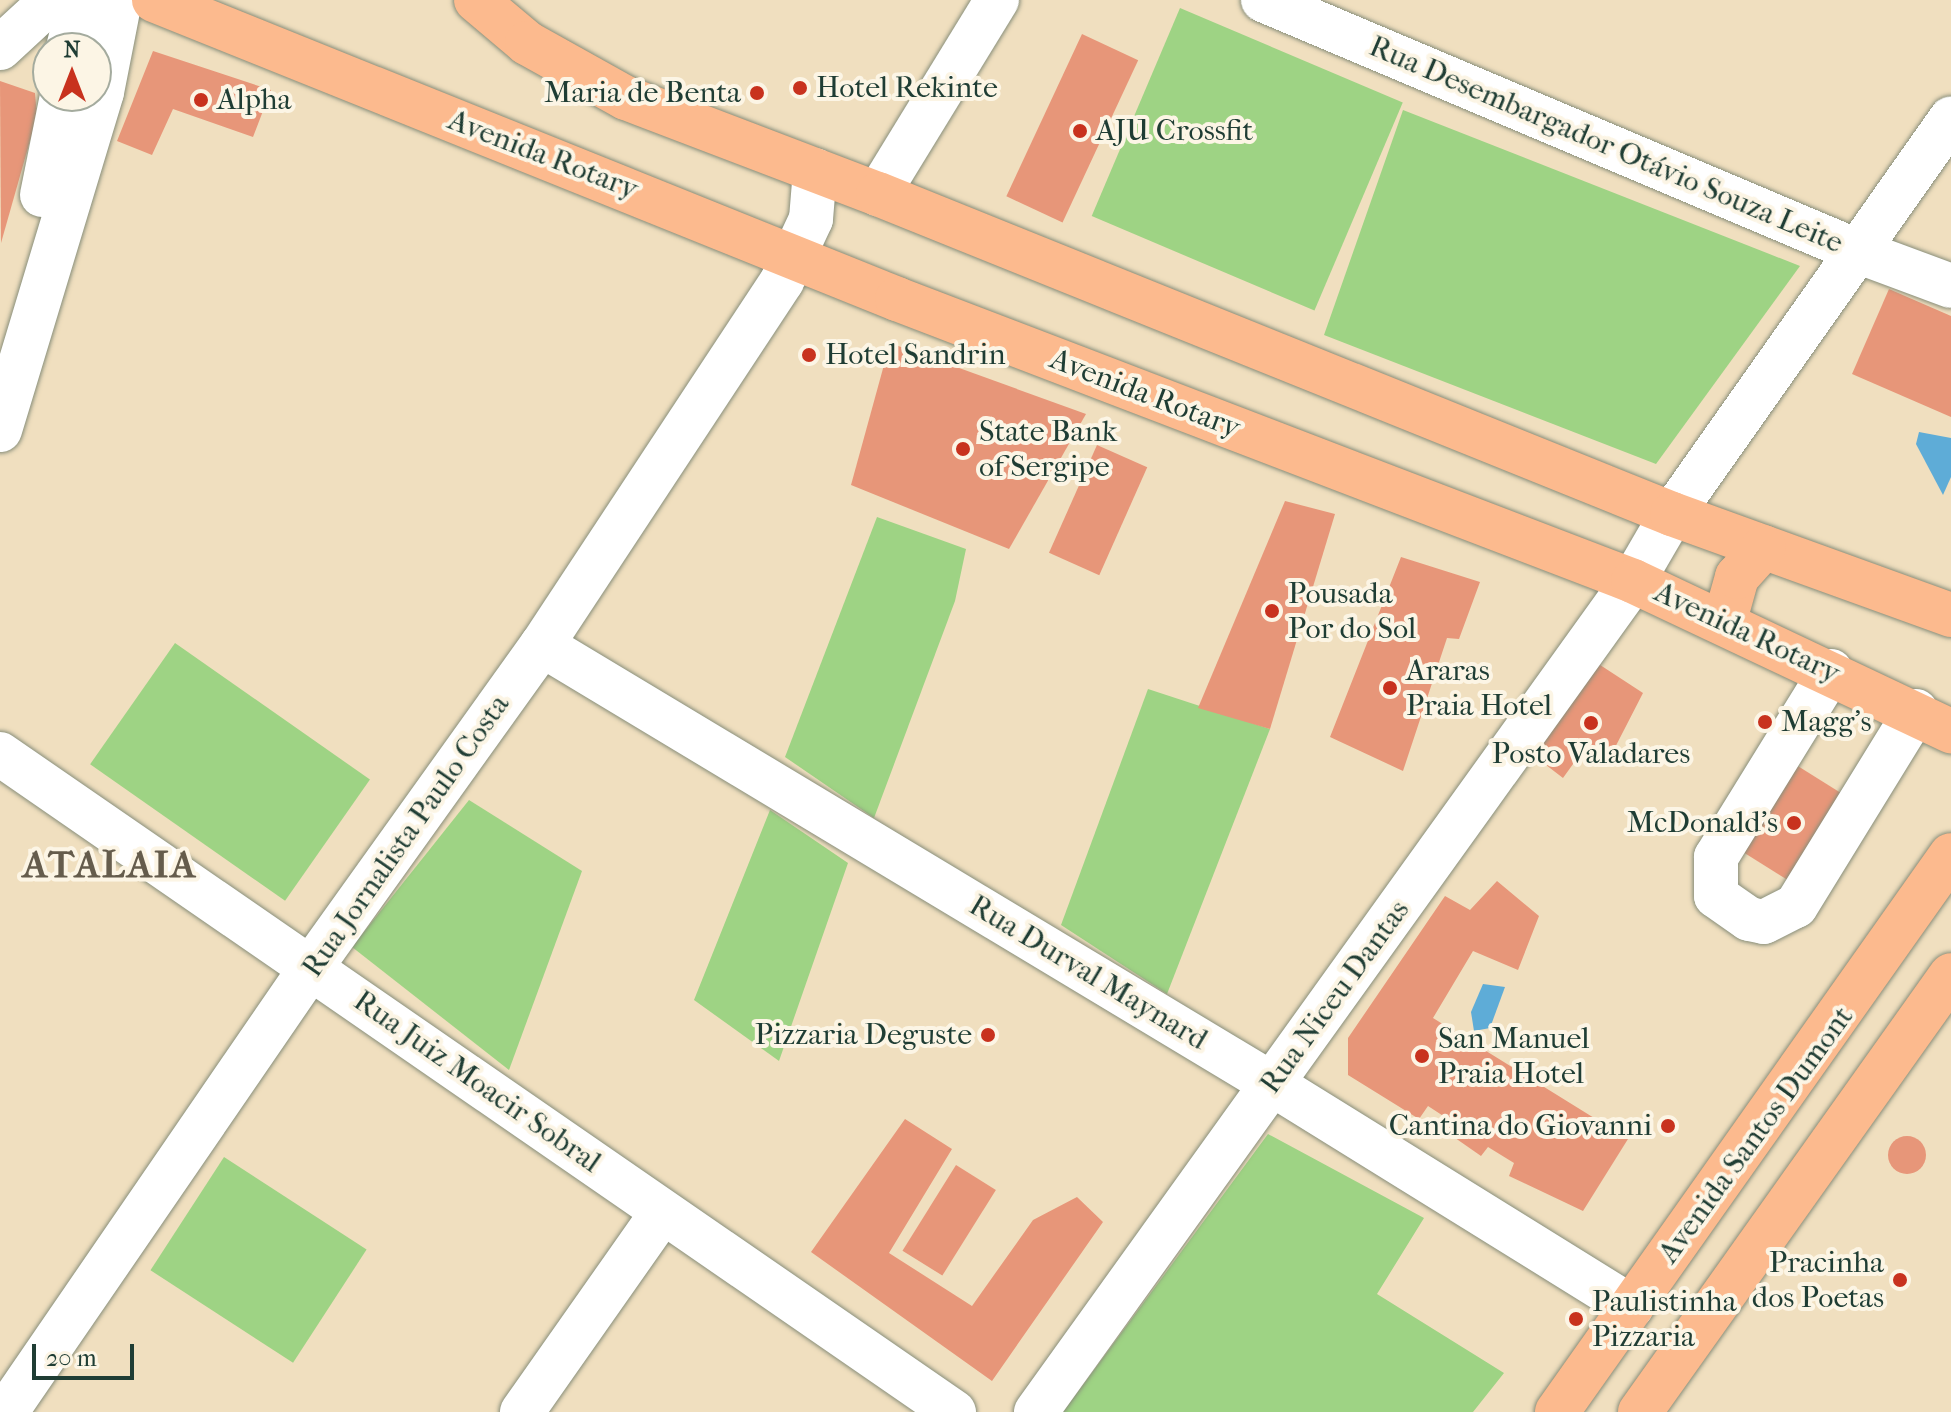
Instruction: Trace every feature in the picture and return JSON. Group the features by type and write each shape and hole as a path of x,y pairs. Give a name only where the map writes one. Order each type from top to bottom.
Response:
{"main road":[{"name":"Avenida Rotary","path":"154,0 798,255 897,299 1633,581 1725,620 1831,671 1936,714"},
{"path":"476,0 527,43 626,98 878,194 1672,514 1951,615"},
{"path":"1725,620 1737,577 1764,547"},
{"name":"Avenida Santos Dumont","path":"1557,1412 1951,855"},
{"path":"1640,1412 1951,975"}],"street":[{"path":"0,48 52,0"},
{"path":"72,32 80,0"},
{"path":"0,430 102,92 120,0"},
{"path":"878,194 997,0"},
{"name":"Rua Desembargador Otávio Souza Leite","path":"1263,0 1857,251 1951,286"},
{"path":"0,340 52,158 59,112"},
{"name":"Rua Niceu Dantas","path":"1036,1412 1633,581 1672,514 1951,118"},
{"name":"Rua Jornalista Paulo Costa","path":"6,1412 312,966 542,645 798,255 816,198 815,170"},
{"name":"Rua Durval Maynard","path":"542,645 1272,1084 1632,1307"},
{"path":"1831,671 1716,857 1716,896 1749,919 1764,922 1796,906 1936,714"},
{"name":"Rua Juiz Moacir Sobral","path":"0,754 312,966 662,1213 954,1412"},
{"path":"522,1412 662,1213"}],"green space":[{"path":"1180,8 1403,103 1314,311 1092,216"},
{"path":"1403,110 1800,266 1656,464 1324,335"},
{"path":"877,517 966,549 955,601 874,818 785,757"},
{"path":"175,643 370,780 285,901 90,764"},
{"path":"1148,689 1270,729 1167,994 1061,925"},
{"path":"469,800 582,871 509,1070 352,947"},
{"path":"770,810 848,863 779,1061 694,1000"},
{"path":"1268,1134 1424,1218 1377,1294 1504,1373 1473,1412 1063,1412"},
{"path":"224,1157 367,1250 293,1363 150,1270"}],"water":[{"path":"1919,432 1951,438 1951,477 1943,495 1916,444"},
{"path":"1483,984 1505,987 1490,1028 1474,1031 1471,1012"}],"building":[{"name":"AJU Crossfit","path":"1082,34 1138,60 1063,222 1006,196"},
{"name":"Alpha","path":"153,51 271,90 253,137 173,109 152,155 117,141"},
{"path":"0,81 32,92 32,112 37,112 37,116 1,243"},
{"path":"1889,289 1951,316 1951,417 1852,374"},
{"name":"State Bank of Sergipe","path":"890,343 1086,414 1009,549 851,485"},
{"path":"1097,445 1147,467 1099,575 1049,553"},
{"name":"Pousada Por do Sol","path":"1285,501 1335,514 1270,729 1198,708"},
{"name":"Araras Praia Hotel","path":"1401,557 1480,582 1459,639 1447,638 1403,771 1330,737"},
{"name":"Posto Valadares","path":"1594,661 1643,693 1605,767 1581,753 1563,778 1533,755"},
{"name":"McDonald's","path":"1793,763 1848,797 1794,884 1739,850"},
{"name":"San Manuel Praia Hotel","path":"1497,881 1539,916 1518,970 1473,951 1433,1018 1628,1139 1583,1211 1509,1176 1514,1163 1488,1147 1481,1156 1448,1133 1451,1121 1428,1106 1419,1119 1348,1075 1348,1038 1445,896 1470,910"},
{"path":"905,1119 952,1149 889,1253 972,1306 1033,1220 1077,1197 1103,1222 992,1381 811,1252"},
{"path":"1907,1136 1920,1142 1926,1155 1920,1168 1907,1174 1894,1168 1888,1155 1894,1142"},
{"path":"956,1165 996,1190 942,1276 902,1251"}],"place":[{"name":"Hotel Rekinte","path":"800,88"},
{"name":"Maria de Benta","path":"757,93"},
{"name":"Alpha","path":"201,100"},
{"name":"AJU Crossfit","path":"1080,131"},
{"name":"Hotel Sandrin","path":"809,355"},
{"name":"State Bank of Sergipe","path":"963,449"},
{"name":"Pousada Por do Sol","path":"1272,611"},
{"name":"Araras Praia Hotel","path":"1390,688"},
{"name":"Magg's","path":"1765,722"},
{"name":"Posto Valadares","path":"1591,723"},
{"name":"McDonald's","path":"1794,823"},
{"name":"Pizzaria Deguste","path":"988,1035"},
{"name":"San Manuel Praia Hotel","path":"1422,1056"},
{"name":"Cantina do Giovanni","path":"1668,1126"},
{"name":"Pracinha dos Poetas","path":"1900,1280"},
{"name":"Paulistinha Pizzaria","path":"1576,1319"}],"district":[{"name":"ATALAIA","path":"110,865"}]}
